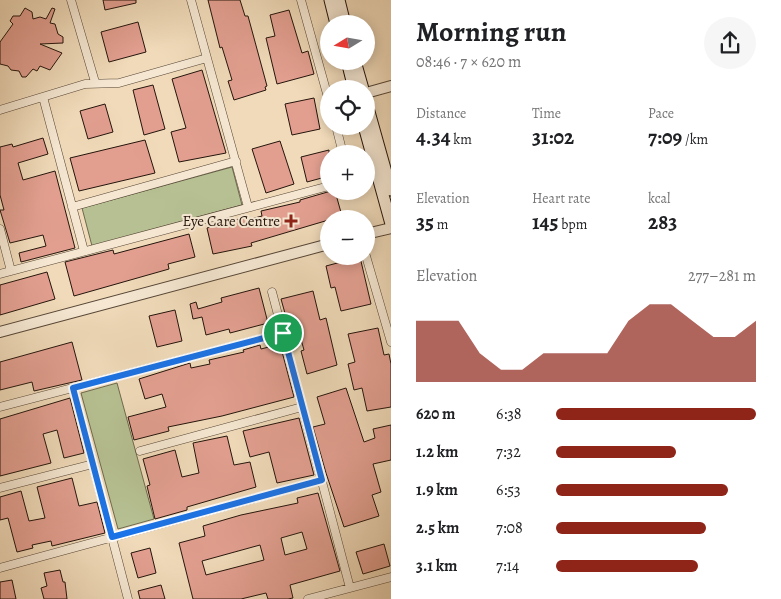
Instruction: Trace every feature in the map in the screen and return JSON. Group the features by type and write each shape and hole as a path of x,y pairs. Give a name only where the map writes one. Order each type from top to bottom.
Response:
{"main road":[{"path":"330,0 334,15"},
{"path":"339,0 343,15"},
{"path":"375,133 391,190"},
{"path":"366,135 391,226"}],"street":[{"path":"71,0 95,82"},
{"path":"191,0 248,207"},
{"path":"302,0 323,80"},
{"path":"0,110 95,82 119,83 207,58"},
{"path":"375,90 391,86"},
{"path":"43,96 84,252"},
{"path":"72,206 236,161"},
{"path":"0,274 320,188"},
{"path":"375,231 391,226"},
{"path":"0,229 11,271"},
{"path":"0,332 320,246"},
{"path":"369,265 391,342"},
{"path":"272,292 350,588"},
{"path":"0,407 283,333"},
{"path":"73,388 128,599"},
{"path":"140,450 302,407"},
{"path":"0,488 93,464"},
{"path":"0,568 322,480"},
{"path":"308,599 391,577"}],"green space":[{"path":"232,167 242,205 92,246 82,208"},
{"path":"117,383 154,519 118,529 81,393"}],"building":[{"path":"103,0 136,0 136,3 105,10"},
{"path":"208,0 240,0 245,16 248,16 267,86 265,87 266,90 234,100 228,81 232,80 222,47 220,48"},
{"path":"25,8 32,12 33,19 40,17 46,19 52,8 55,9 50,23 55,24 58,34 63,37 63,43 40,44 62,53 50,70 40,66 37,71 33,69 26,77 22,77 19,71 11,70 8,66 0,64 0,42 13,24 10,21 13,16 20,16"},
{"path":"289,10 302,53 308,51 314,74 277,84 266,38 275,36 270,15"},
{"path":"138,22 146,52 109,62 101,32"},
{"path":"202,70 226,153 179,162 171,132 186,128 172,79"},
{"path":"153,85 165,129 144,135 133,90"},
{"path":"314,98 320,129 292,135 285,104"},
{"path":"105,104 113,132 88,139 80,111"},
{"path":"43,138 48,154 18,163 23,180 55,171 75,248 21,262 19,253 46,246 43,235 10,243 0,210 4,210 0,195 0,147 12,144 13,147"},
{"path":"145,140 155,173 79,191 70,158"},
{"path":"280,141 294,184 266,193 252,149"},
{"path":"320,152 320,178 307,182 301,157"},
{"path":"320,194 320,200 338,200 340,210 320,210 320,223 251,243 252,246 213,254 207,228 246,217 247,220 262,216 261,211 300,202 300,200"},
{"path":"189,234 195,257 168,264 169,269 74,296 65,262 113,250 114,254"},
{"path":"362,265 371,304 341,311 335,287 331,288 326,266"},
{"path":"47,272 55,299 0,315 0,285"},
{"path":"259,288 268,323 230,333 229,329 206,335 202,317 193,319 190,304 196,302 198,309 222,302 221,298"},
{"path":"313,291 320,320 326,318 337,365 307,374 301,351 304,350 296,322 288,324 281,299"},
{"path":"175,310 182,341 157,347 149,316"},
{"path":"378,328 384,355 389,354 391,364 391,407 367,411 362,388 354,390 348,364 355,362 348,334"},
{"path":"72,342 82,380 34,391 32,382 0,390 0,362"},
{"path":"280,344 294,397 222,416 168,427 169,431 134,440 128,417 166,407 162,394 145,399 139,379 190,363 191,368 210,364 209,360 244,352 243,350 260,345 261,349"},
{"path":"346,388 364,442 375,438 373,429 391,425 391,460 373,464 381,492 372,495 379,516 344,527 313,427 325,424 317,397"},
{"path":"70,398 84,453 64,458 57,430 43,434 51,463 0,476 0,419"},
{"path":"299,418 314,475 277,483 269,452 250,457 243,431"},
{"path":"227,436 234,465 250,462 256,487 187,507 187,510 155,519 147,486 150,485 143,459 175,450 182,477 199,473 193,443"},
{"path":"72,478 79,506 97,502 105,533 52,546 51,541 32,545 33,548 17,552 8,518 0,520 0,497 21,491 29,521 45,518 37,487"},
{"path":"318,493 340,571 290,585 293,598 288,599 268,599 266,593 241,599 193,599 179,543 205,536 203,526 241,515 298,503 297,498","holes":["302,532 307,549 285,555 281,538","260,545 264,560 206,575 202,561"]},
{"path":"384,544 390,566 363,574 356,552"},
{"path":"150,548 156,573 138,578 131,553"},
{"path":"60,570 63,582 65,582 67,599 44,599 41,588 47,586 44,573"},
{"path":"12,580 16,599 0,599 0,582"},
{"path":"161,585 165,599 140,599 138,591"}],"place":[{"name":"Eye Care Centre","path":"291,221"}],"route":[{"path":"283,333 322,480 112,537 73,388 283,333"}]}
